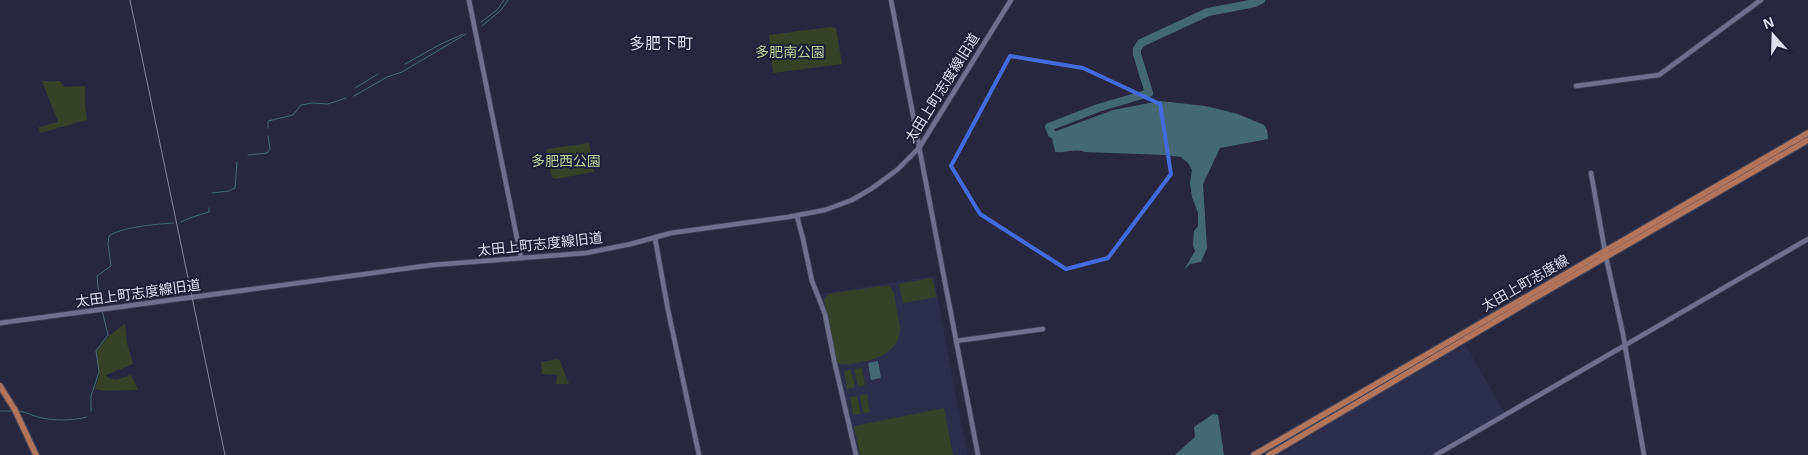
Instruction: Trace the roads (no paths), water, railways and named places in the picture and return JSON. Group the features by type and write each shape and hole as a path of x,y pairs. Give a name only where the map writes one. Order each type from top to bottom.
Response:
{"main road":[{"name":"太田上町志度線","path":"1269,455 1808,133"},
{"name":"太田上町志度線","path":"1254,455 1808,140"},
{"path":"0,386 16,412 36,455"}],"street":[{"path":"469,0 521,258"},
{"path":"890,0 978,455"},
{"name":"太田上町志度線旧道","path":"0,323 432,265 586,253 671,233 796,216 825,210 852,200 872,189 897,170 919,148 1011,0"},
{"path":"1576,86 1660,75 1761,0"},
{"path":"1591,173 1625,344 1644,455"},
{"path":"796,216 804,239 812,281 825,314 856,455"},
{"path":"655,238 668,310 699,455"},
{"path":"1436,455 1808,239"},
{"path":"956,341 1043,329"}],"waterway":[{"path":"481,22 497,10 504,0"},
{"path":"482,26 501,10 508,0"},
{"path":"1052,134 1049,127 1098,108 1149,93 1137,54 1137,49 1141,43 1208,12 1255,3 1261,0"},
{"path":"405,64 463,34"},
{"path":"354,96 387,77 402,72 466,34"},
{"path":"355,88 378,74"},
{"path":"268,128 268,121 293,115 301,105 312,103 328,104 346,98"},
{"path":"248,155 267,153 270,149 268,136"},
{"path":"212,193 229,191 235,188 237,162"},
{"path":"181,222 209,212 209,208"},
{"path":"102,306 97,276 111,266 108,244 109,236 131,228 173,223"},
{"path":"91,411 91,396 99,372 96,351 108,335 102,310"},
{"path":"0,411 12,411"},
{"path":"18,411 56,420 87,417"}],"railway":[{"path":"130,0 225,455"}],"district":[{"name":"多肥下町","path":"661,43"}],"park label":[{"name":"多肥南公園","path":"790,52"},
{"name":"多肥西公園","path":"566,161"}]}
